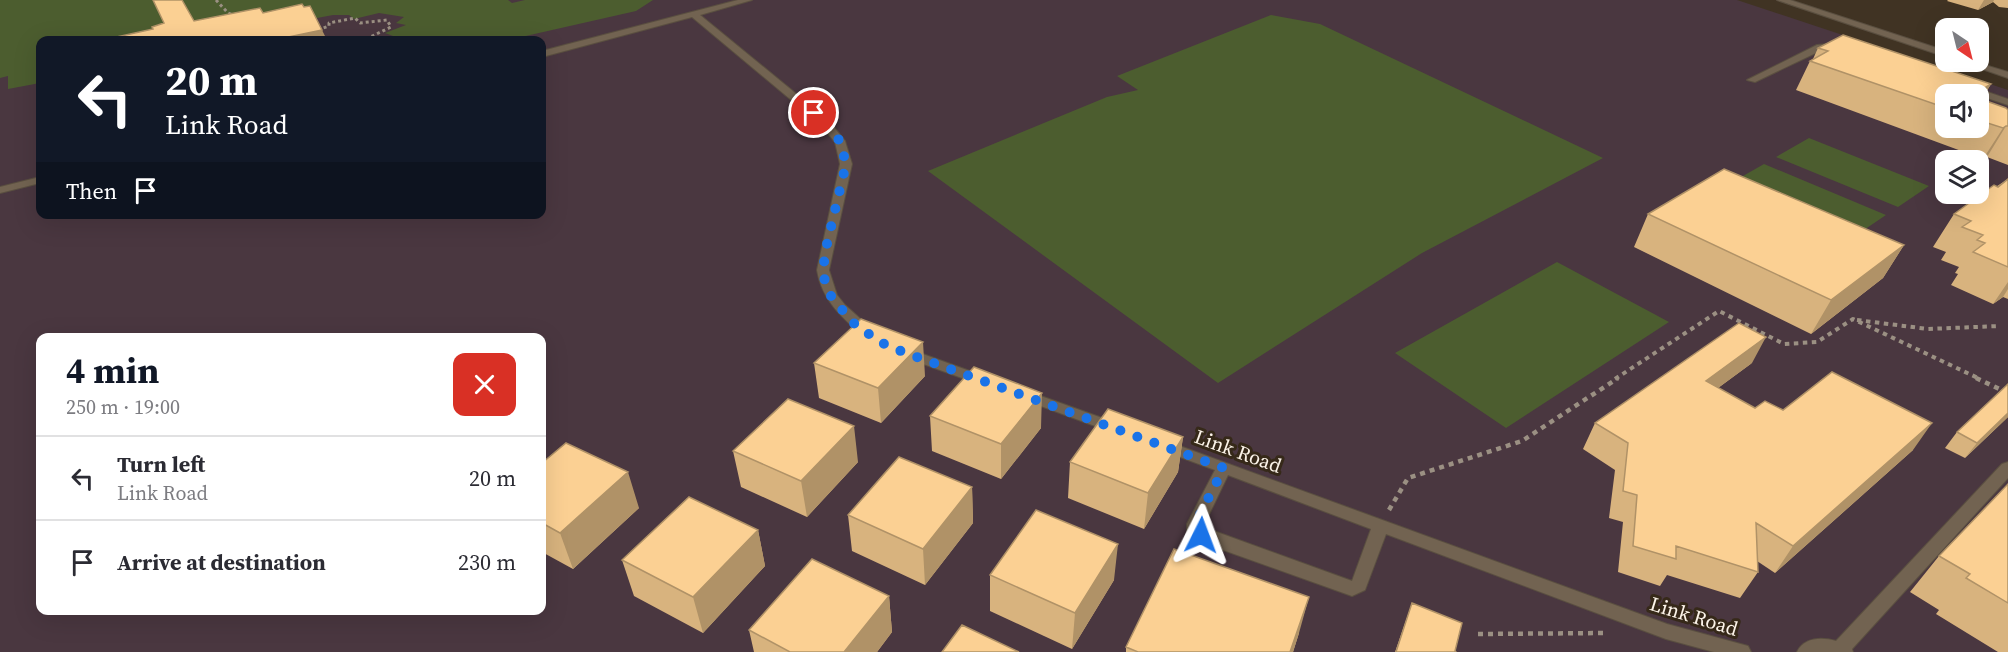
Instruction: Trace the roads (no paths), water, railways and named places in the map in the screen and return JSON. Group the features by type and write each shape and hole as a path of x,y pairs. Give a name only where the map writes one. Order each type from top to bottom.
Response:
{"lane":[{"path":"546,53 748,0"},
{"path":"1781,0 1935,50"},
{"path":"694,15 824,122 840,141 846,164 823,270 825,282 831,296 852,322 880,342"},
{"path":"1752,80 1820,47 1830,45 1849,49"},
{"path":"1989,69 2008,75"},
{"path":"1989,96 2008,102"},
{"path":"0,190 36,181"},
{"path":"895,348 1132,434"},
{"name":"Link Road","path":"1154,442 1666,631 1742,652"},
{"path":"1224,468 1195,524 1195,530 1201,535 1352,589 1359,585 1380,527"},
{"path":"1806,652 1818,646 1842,651 2008,468"}]}
